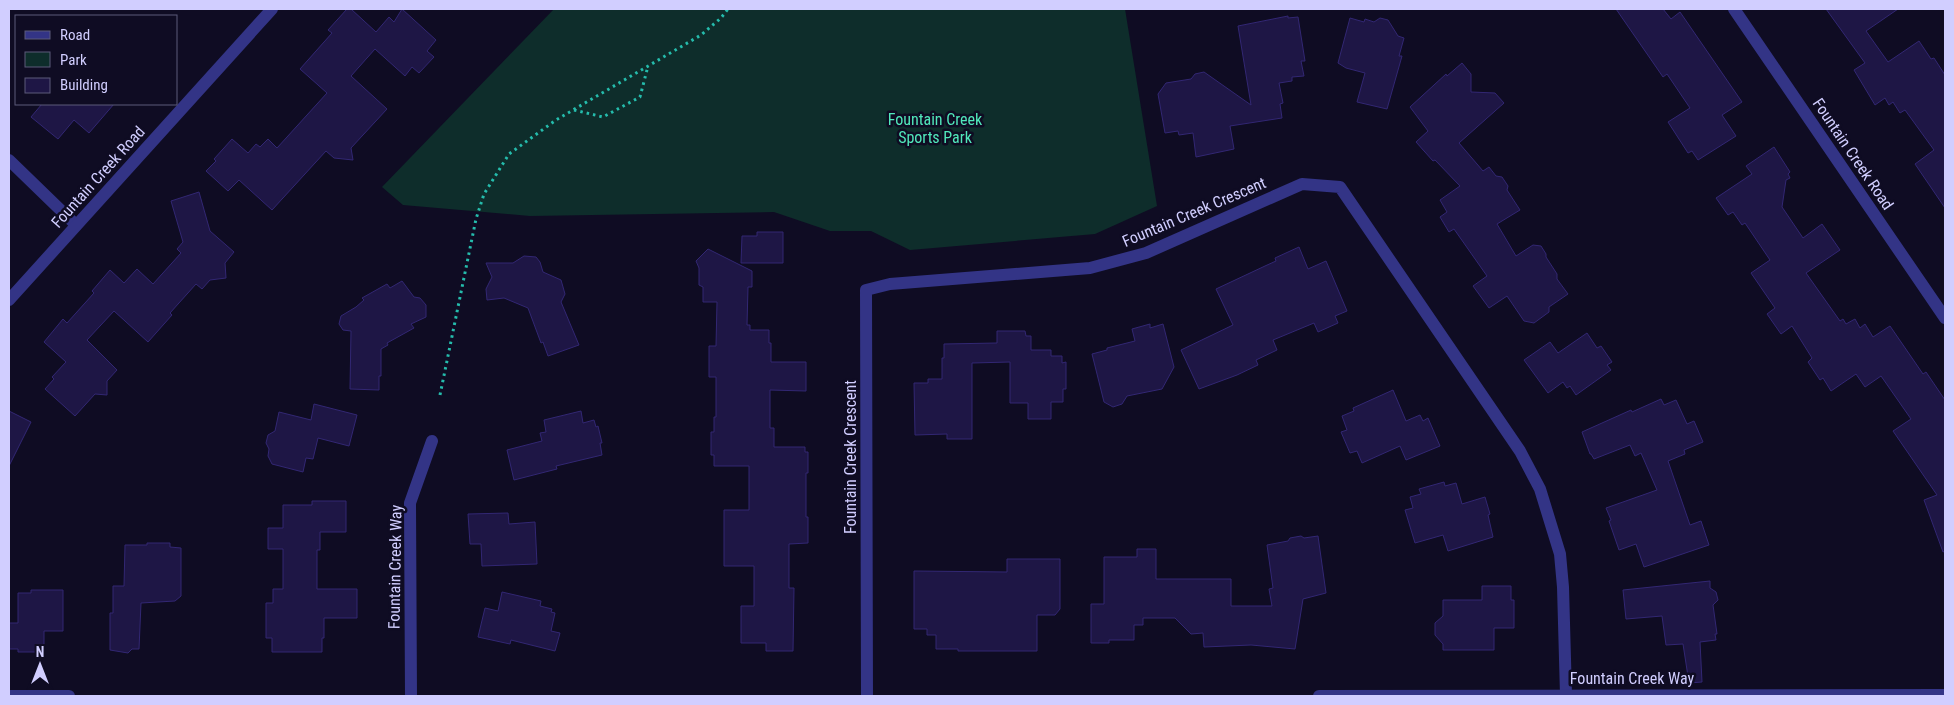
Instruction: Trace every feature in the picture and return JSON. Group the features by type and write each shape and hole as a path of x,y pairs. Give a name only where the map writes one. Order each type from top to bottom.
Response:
{"street":[{"name":"Fountain Creek Road","path":"9,300 272,9"},
{"name":"Fountain Creek Road","path":"1734,9 1945,318"},
{"path":"9,160 76,225"},
{"name":"Fountain Creek Crescent","path":"867,696 866,290 890,284 1090,268 1146,253 1302,184 1340,187 1520,451 1540,489 1560,554 1563,587 1566,695"},
{"name":"Fountain Creek Way","path":"411,696 410,502 432,441"},
{"name":"Fountain Creek Way","path":"1319,696 1945,695"},
{"path":"9,696 69,696"}],"path":[{"path":"440,395 476,218 484,194 509,154 573,109 702,35 728,9"},
{"path":"573,109 603,117 640,97 648,66"}],"green space":[{"name":"Fountain Creek Sports Park","path":"554,9 1125,9 1157,206 1095,234 910,250 871,231 830,231 774,212 530,216 403,205 382,187"}],"building":[{"path":"347,9 351,9 376,32 389,17 394,22 402,9 436,40 427,51 434,57 419,73 412,67 405,76 375,49 351,76 387,109 351,148 353,160 334,158 326,151 272,210 239,180 228,191 206,171 232,139 248,153 256,144 260,147 268,139 277,148 327,93 300,69 332,33 328,30"},
{"path":"1616,9 1663,9 1671,19 1680,12 1742,102 1722,115 1736,136 1698,160 1692,151 1688,153 1668,122 1690,108 1667,74 1663,77"},
{"path":"1826,9 1898,9 1866,31 1888,62 1919,41 1931,59 1934,58 1945,75 1945,208 1915,164 1934,150 1905,110 1900,113 1893,102 1889,105 1885,98 1875,105 1854,70 1865,63"},
{"path":"1288,16 1288,18 1298,17 1305,61 1301,61 1304,76 1292,77 1292,81 1279,83 1283,103 1280,104 1282,118 1230,126 1234,149 1196,157 1193,133 1179,135 1178,131 1165,133 1158,94 1166,83 1191,79 1195,74 1204,72 1251,105 1238,26"},
{"path":"1350,18 1364,22 1365,19 1374,22 1380,18 1388,20 1398,36 1404,38 1399,56 1402,56 1387,109 1357,102 1365,73 1346,68 1338,63"},
{"path":"1462,63 1471,74 1471,92 1495,93 1504,103 1459,143 1483,171 1489,167 1496,176 1502,177 1508,186 1507,190 1520,210 1497,224 1516,256 1533,245 1541,246 1557,274 1557,279 1568,294 1549,307 1549,312 1534,323 1524,321 1507,296 1489,308 1473,286 1487,276 1454,229 1449,232 1440,217 1447,212 1440,200 1460,186 1416,142 1428,131 1410,107 1446,74 1447,76"},
{"path":"41,105 113,105 89,133 74,120 58,139 31,117"},
{"path":"1774,147 1790,172 1788,174 1790,178 1786,180 1782,207 1803,238 1822,224 1840,250 1806,273 1840,321 1843,319 1846,324 1855,319 1860,328 1865,324 1873,337 1890,326 1923,374 1926,372 1945,400 1945,551 1943,552 1924,500 1937,495 1893,431 1911,419 1881,376 1865,387 1856,374 1831,391 1823,378 1820,380 1808,362 1812,358 1792,326 1781,334 1767,314 1775,308 1751,273 1770,260 1745,223 1742,225 1733,212 1728,215 1716,198 1752,174 1746,166"},
{"path":"199,192 210,231 234,252 225,263 226,278 210,280 202,289 196,284 170,313 172,315 148,342 114,311 87,340 117,370 107,381 107,395 95,394 75,416 45,389 54,379 52,377 66,362 44,342 63,319 67,323 94,293 92,291 110,270 124,283 137,269 153,284 181,253 177,249 183,242 171,201"},
{"path":"757,232 783,232 783,263 741,263 742,236 757,236"},
{"path":"1299,247 1308,269 1326,261 1347,311 1335,316 1338,323 1318,332 1314,323 1273,340 1277,350 1256,360 1258,365 1199,389 1181,350 1233,325 1216,289 1276,261 1275,258"},
{"path":"708,249 752,271 752,287 748,287 747,325 750,325 750,330 769,330 771,362 806,362 806,391 770,390 770,428 774,428 774,447 805,447 805,452 808,452 806,517 808,517 808,543 789,544 789,588 794,588 793,651 766,651 766,643 741,643 741,606 754,606 754,566 724,566 724,510 749,510 749,466 714,466 714,455 711,455 711,432 714,432 714,417 716,417 716,377 709,377 709,346 716,346 717,302 703,302 703,287 699,285 699,268 696,261"},
{"path":"524,256 536,257 540,262 543,272 561,280 565,294 561,302 579,345 548,356 528,308 504,298 487,300 486,289 492,277 486,263 513,263"},
{"path":"402,281 414,297 420,298 426,305 426,317 411,324 414,328 387,343 388,345 381,349 379,390 350,389 351,331 343,330 339,324 341,316 356,307 364,300 362,298 387,284 390,288"},
{"path":"1150,324 1150,328 1163,324 1174,367 1162,389 1127,396 1122,404 1113,407 1104,402 1092,354 1135,341 1132,329"},
{"path":"997,331 1025,331 1026,336 1031,336 1031,350 1051,350 1051,356 1062,356 1062,363 1066,362 1066,389 1063,389 1063,402 1051,402 1051,419 1028,419 1028,403 1010,403 1010,362 972,363 972,439 947,439 947,434 915,435 914,383 928,383 928,379 942,379 944,344 997,343"},
{"path":"1587,333 1597,348 1601,346 1612,362 1607,365 1611,370 1576,395 1570,386 1567,388 1563,382 1548,393 1524,360 1550,342 1558,353"},
{"path":"1393,390 1406,421 1420,415 1423,421 1428,418 1440,446 1406,460 1400,446 1362,463 1357,451 1350,453 1341,432 1347,430 1342,416 1354,411 1353,408"},
{"path":"1661,399 1664,405 1676,400 1687,424 1694,421 1703,442 1684,450 1685,454 1668,461 1690,525 1701,521 1709,545 1644,567 1636,544 1619,550 1606,508 1657,490 1641,453 1635,456 1630,445 1594,459 1590,454 1582,432"},
{"path":"314,404 357,415 349,446 318,438 313,459 306,458 303,472 272,464 268,456 269,449 266,443 268,435 275,431 279,412 311,420"},
{"path":"9,411 31,422 9,466"},
{"path":"581,411 583,423 594,420 596,427 598,426 602,443 600,443 602,455 556,466 557,469 514,480 507,450 542,441 540,433 546,432 544,420"},
{"path":"1444,482 1445,486 1456,483 1462,504 1485,497 1490,514 1488,515 1493,537 1448,551 1443,535 1415,543 1405,510 1413,508 1410,497 1421,494 1419,489"},
{"path":"312,501 346,501 346,532 320,532 320,550 317,550 317,589 357,589 357,618 324,618 322,652 272,652 272,638 266,638 266,603 273,603 273,589 283,589 283,549 268,549 268,528 283,528 283,505 312,505"},
{"path":"508,513 509,524 535,522 537,564 482,566 481,544 470,544 468,514"},
{"path":"1301,536 1304,538 1318,536 1326,593 1303,599 1295,649 1251,645 1204,647 1203,633 1191,634 1175,618 1143,618 1143,625 1134,625 1134,640 1109,640 1109,643 1091,643 1091,604 1104,604 1104,557 1137,557 1137,549 1156,549 1156,579 1231,579 1231,606 1272,606 1269,589 1273,588 1267,545 1288,541 1290,538"},
{"path":"147,543 170,543 170,547 181,548 181,596 175,601 141,603 139,649 132,649 128,653 110,650 110,613 113,613 113,586 124,586 125,545 147,545"},
{"path":"1007,559 1060,559 1060,609 1055,615 1037,615 1037,651 958,651 958,649 936,649 936,635 927,635 927,629 914,629 914,571 1007,572"},
{"path":"1710,581 1710,588 1716,592 1718,600 1713,605 1717,634 1715,634 1716,640 1700,642 1702,682 1689,683 1683,644 1666,645 1662,616 1626,619 1623,590"},
{"path":"1482,586 1511,586 1511,600 1514,600 1514,628 1494,628 1494,650 1443,650 1443,644 1435,635 1435,623 1443,616 1443,600 1482,600"},
{"path":"31,590 63,590 63,631 44,631 44,652 18,652 18,649 9,649 9,623 18,623 18,593 31,593"},
{"path":"502,592 541,601 540,606 552,609 551,612 555,613 551,631 560,633 555,651 511,640 510,644 478,637 485,608 498,611"}]}
